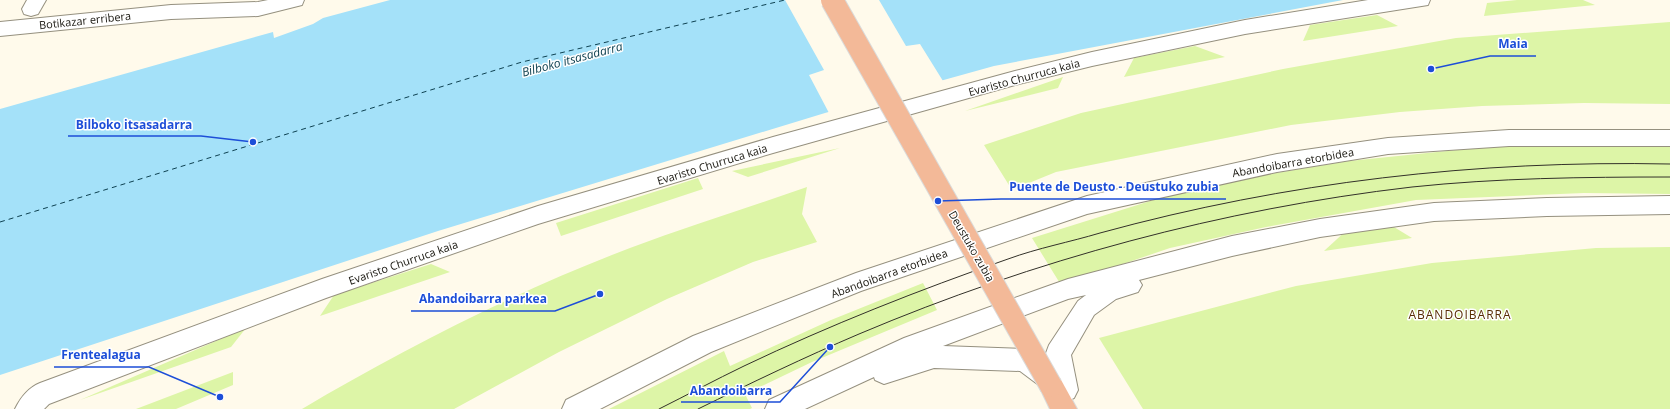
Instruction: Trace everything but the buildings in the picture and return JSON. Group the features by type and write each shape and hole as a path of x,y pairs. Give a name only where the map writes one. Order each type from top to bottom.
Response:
{"main road":[{"name":"Deustuko zubia","path":"832,0 1064,409"}],"street":[{"name":"Botikazar erribera","path":"170,12 224,0"},
{"name":"Botikazar erribera","path":"0,29 170,12 258,10 295,0"},
{"name":"Evaristo Churruca kaia","path":"28,409 40,395 322,289 538,215 773,145 1015,78 1092,59 1245,27 1384,4 1421,0"},
{"name":"Abandoibarra etorbidea","path":"575,409 702,344 878,276 1087,205 1277,162 1388,146 1508,138 1670,138"},
{"path":"788,404 913,346 1068,289 1232,246 1320,228 1434,212 1547,207 1670,205"},
{"path":"788,404 934,357 1025,360 1065,390 1058,353 1086,308 1109,291 1257,250 1320,228"},
{"path":"734,318 835,278 878,276"}],"green space":[{"path":"1517,0 1583,0 1595,5 1484,16 1487,3"},
{"path":"1377,15 1398,26 1303,41 1310,25"},
{"path":"1670,22 1670,104 1584,103 1482,106 1400,112 1291,125 1056,172 1012,190 984,145 1081,113 1283,69 1456,38"},
{"path":"1195,46 1225,57 1124,77 1134,58"},
{"path":"1063,77 1058,88 965,111"},
{"path":"1599,145 1670,146 1670,194 1584,193 1416,200 1266,227 1170,248 1061,285 1032,238 1163,197 1257,176 1349,161 1486,147"},
{"path":"840,148 748,177 732,171"},
{"path":"698,178 703,189 561,236 556,223"},
{"path":"807,187 802,214 817,242 753,262 667,299 559,352 454,409 302,409 422,342 546,282 630,248"},
{"path":"1389,224 1412,238 1324,251 1348,229"},
{"path":"1670,247 1670,409 1143,409 1099,338 1296,286 1432,263 1596,248"},
{"path":"431,264 450,272 320,316 334,295"},
{"path":"923,283 937,310 812,362 745,394 752,408 750,409 609,409 724,351 730,366 831,320"},
{"path":"246,328 231,347 80,400"},
{"path":"233,372 233,385 176,409 136,409"}],"water":[{"path":"390,0 1343,0 994,66 825,113 438,231 0,375 0,109 273,32 274,38 313,24 323,18"}],"pier":[{"path":"785,0 879,0 906,46 920,44 943,81 829,113 809,75 824,70"}],"ferry route":[{"path":"0,222 522,62 785,0"}],"tram line":[{"path":"659,409 776,351 842,322 941,283 1031,252 1170,215 1240,200 1382,178 1526,166 1670,164"},
{"path":"698,409 859,334 925,307 1061,261 1130,241 1200,224 1270,209 1412,187 1541,179 1670,177"}],"place":[{"name":"Maia","path":"1431,69"},
{"name":"Bilboko itsasadarra","path":"253,142"},
{"name":"Puente de Deusto - Deustuko zubia","path":"938,201"},
{"name":"Abandoibarra parkea","path":"600,294"},
{"name":"Abandoibarra","path":"830,347"},
{"name":"Frentealagua","path":"220,397"}],"district":[{"name":"ABANDOIBARRA","path":"1460,314"}]}
